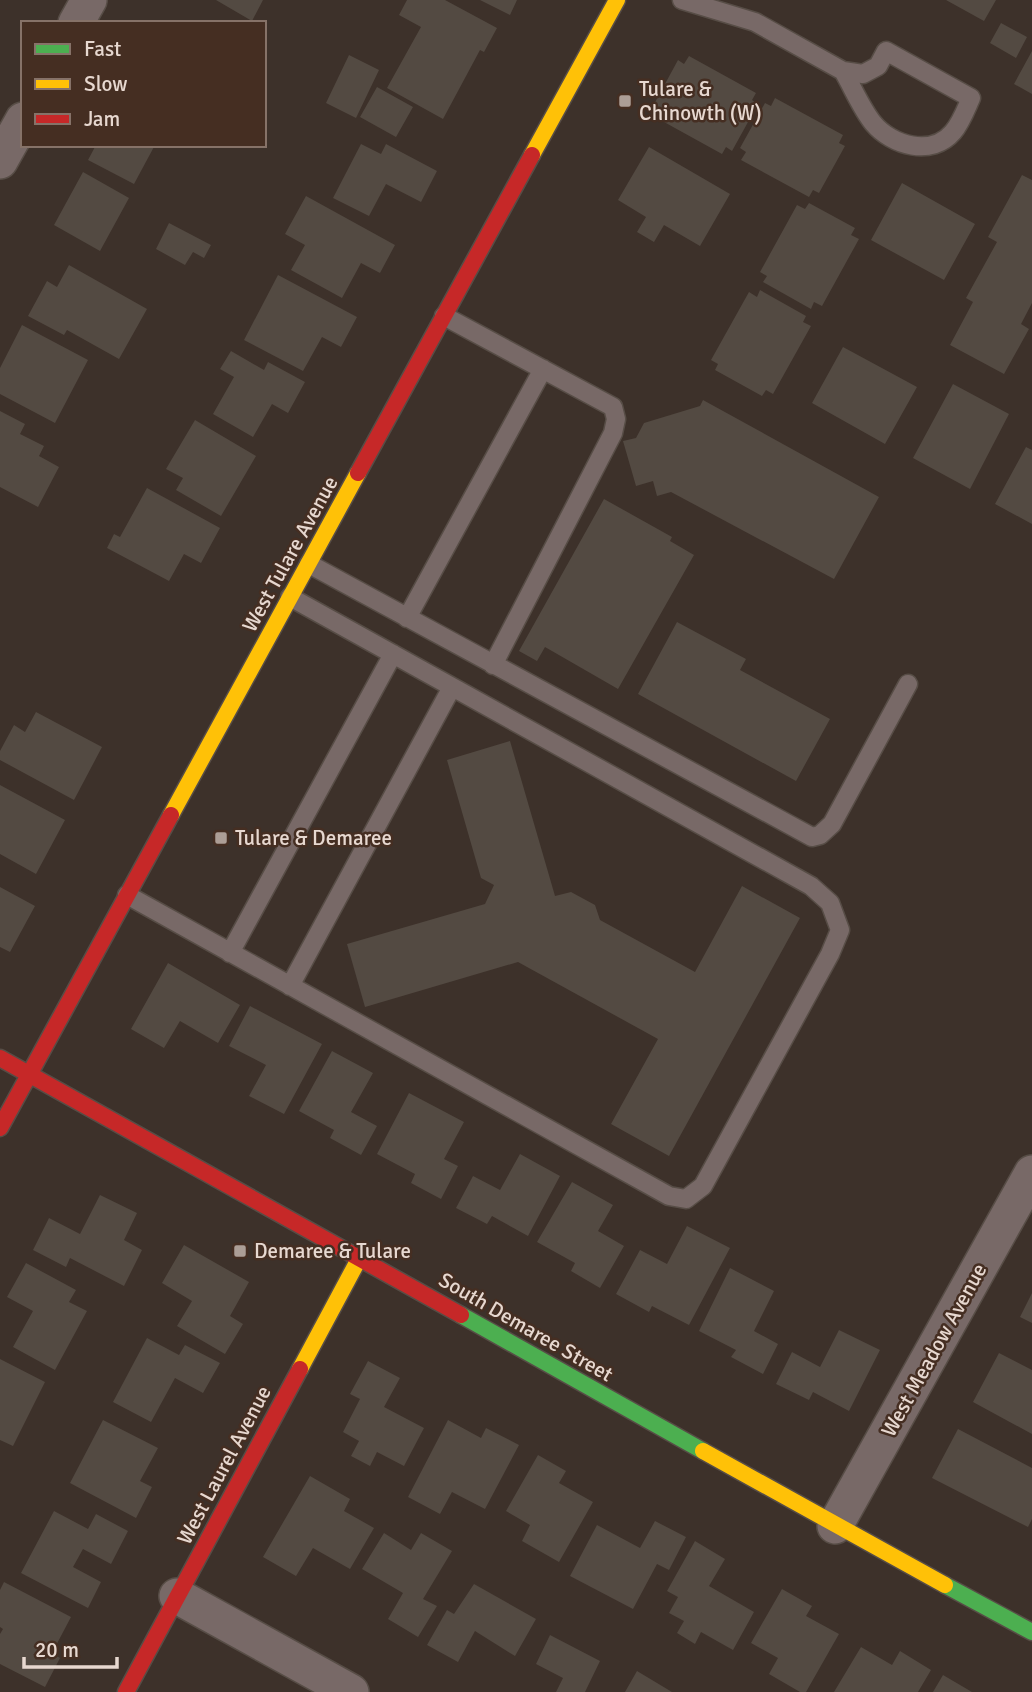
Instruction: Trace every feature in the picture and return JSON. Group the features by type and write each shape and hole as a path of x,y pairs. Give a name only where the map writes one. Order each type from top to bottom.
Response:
{"street":[{"path":"77,21 89,0"},
{"name":"West Tulare Avenue","path":"0,1128 617,0"},
{"path":"0,161 21,124"},
{"name":"South Demaree Street","path":"0,1058 360,1257 835,1526 1032,1632"},
{"name":"West Meadow Avenue","path":"835,1526 1032,1173"},
{"name":"West Laurel Avenue","path":"125,1692 360,1257"},
{"path":"177,1596 351,1692"}],"lane":[{"path":"682,0 755,22 844,71 863,75 878,66 886,51 971,98 953,132 934,146 914,147 889,138 872,123 844,71"},
{"path":"444,316 613,407 616,419 613,433 493,665"},
{"path":"407,618 543,369"},
{"path":"309,564 811,837 820,835 832,824 908,684"},
{"path":"127,895 669,1196 686,1199 704,1186 830,954 840,930 830,903 811,886 290,597"},
{"path":"230,953 393,654"},
{"path":"290,986 452,687"}],"building":[{"path":"216,0 263,0 252,21"},
{"path":"407,0 445,0 497,28 484,52 480,50 443,119 387,88 421,27 399,15"},
{"path":"480,0 517,0 510,15"},
{"path":"946,0 996,0 984,21"},
{"path":"1001,23 1027,37 1016,58 990,43"},
{"path":"1032,51 1032,94 1014,84"},
{"path":"349,55 379,70 356,118 326,103"},
{"path":"689,56 756,93 752,100 758,104 732,151 726,147 722,154 655,117 659,109 653,106 678,60 684,64"},
{"path":"377,87 413,107 396,137 360,117"},
{"path":"775,98 843,135 839,143 845,146 819,193 813,190 809,197 741,160 746,152 740,148 765,103 771,106"},
{"path":"361,144 381,154 386,144 437,171 421,202 386,184 369,216 333,198"},
{"path":"95,147 154,147 134,184 88,160"},
{"path":"649,147 730,194 700,246 664,225 654,242 637,232 646,217 618,200"},
{"path":"83,172 129,198 100,251 54,225"},
{"path":"1022,175 1032,180 1032,303 1021,324 1029,329 1004,374 950,345 973,302 966,298 997,242 988,237"},
{"path":"902,183 975,224 944,280 871,240"},
{"path":"306,196 395,245 380,273 361,263 342,298 291,270 305,245 285,234"},
{"path":"809,203 855,228 851,235 859,239 822,306 814,302 811,309 763,282 767,276 760,272 797,205 805,209"},
{"path":"169,223 211,245 204,258 193,252 185,265 156,249"},
{"path":"69,265 147,309 119,359 67,330 64,335 28,316 47,281 57,287"},
{"path":"278,275 357,317 341,347 322,337 303,371 244,340"},
{"path":"760,290 806,316 803,322 811,326 773,394 766,390 762,396 715,370 718,364 711,360 749,292 757,297"},
{"path":"22,325 88,360 55,423 0,394 0,368"},
{"path":"843,347 917,387 885,444 812,403"},
{"path":"231,351 264,370 268,362 305,382 288,413 272,404 253,437 213,414 234,377 220,369"},
{"path":"953,384 1009,414 970,489 913,458"},
{"path":"703,400 879,497 834,579 671,492 657,496 653,481 636,486 623,441 636,438 644,423 700,406"},
{"path":"0,411 25,424 20,434 44,446 39,456 59,467 38,507 0,487"},
{"path":"195,420 256,456 221,516 176,490 183,478 166,469"},
{"path":"1026,447 1032,450 1032,524 995,504"},
{"path":"147,488 220,528 201,563 184,554 169,581 107,548 114,534 120,537"},
{"path":"604,499 672,537 670,541 694,555 618,689 545,647 537,661 519,651"},
{"path":"677,622 746,659 740,670 830,719 796,781 638,694"},
{"path":"36,712 102,747 74,800 0,760 0,751 14,725 25,732"},
{"path":"510,741 555,896 571,892 595,905 600,920 695,972 742,886 800,918 669,1156 611,1124 658,1039 518,962 365,1007 347,944 485,904 494,885 481,878 447,760"},
{"path":"0,785 65,820 36,874 0,854"},
{"path":"0,887 35,906 10,952 0,947"},
{"path":"168,963 240,1005 218,1043 180,1021 164,1048 131,1029"},
{"path":"250,1006 322,1044 284,1114 249,1096 266,1065 229,1046"},
{"path":"332,1051 373,1073 351,1112 377,1126 361,1155 330,1138 334,1130 299,1111"},
{"path":"409,1093 464,1122 444,1159 458,1166 441,1199 411,1183 415,1174 377,1154"},
{"path":"520,1154 560,1176 528,1236 492,1216 487,1224 456,1208 473,1176 500,1190"},
{"path":"572,1182 613,1205 598,1231 624,1246 600,1288 571,1271 575,1263 537,1242"},
{"path":"100,1195 137,1213 124,1240 142,1250 124,1286 70,1258 66,1267 33,1250 49,1218 80,1234"},
{"path":"687,1226 730,1248 689,1325 652,1306 649,1312 616,1294 640,1250 667,1264"},
{"path":"184,1245 249,1282 230,1316 243,1324 225,1354 177,1326 192,1301 162,1283"},
{"path":"26,1263 76,1290 69,1302 87,1311 55,1370 13,1347 33,1311 7,1297"},
{"path":"730,1268 774,1291 754,1331 778,1344 763,1374 731,1357 736,1350 699,1331"},
{"path":"1032,1293 1032,1323 1020,1317"},
{"path":"839,1330 880,1350 849,1411 813,1392 809,1400 776,1384 792,1352 820,1367"},
{"path":"147,1338 179,1355 185,1345 220,1363 203,1393 175,1378 151,1422 113,1402"},
{"path":"999,1353 1032,1370 1032,1434 973,1402"},
{"path":"0,1359 45,1382 13,1446 0,1440"},
{"path":"368,1361 400,1378 384,1407 424,1428 404,1466 377,1452 370,1466 351,1456 359,1441 343,1432 360,1399 350,1394"},
{"path":"103,1420 158,1448 140,1481 152,1487 136,1518 70,1483"},
{"path":"448,1420 481,1438 486,1428 519,1445 485,1509 452,1492 440,1514 408,1497"},
{"path":"958,1429 1032,1468 1032,1519 1028,1527 932,1478"},
{"path":"538,1455 566,1471 559,1483 593,1502 559,1562 522,1541 530,1525 506,1511"},
{"path":"310,1476 350,1499 344,1511 374,1528 350,1569 313,1548 296,1576 263,1557"},
{"path":"54,1511 88,1529 96,1514 128,1531 111,1564 83,1549 73,1567 101,1582 88,1608 21,1573"},
{"path":"655,1521 686,1537 669,1570 657,1564 633,1609 570,1576 597,1525 640,1548"},
{"path":"384,1533 411,1550 421,1533 452,1551 423,1599 437,1606 418,1637 388,1619 403,1593 362,1569"},
{"path":"695,1541 725,1559 709,1586 754,1612 733,1650 701,1632 695,1644 677,1633 684,1621 669,1613 678,1597 667,1591"},
{"path":"4,1582 71,1617 52,1653 60,1658 45,1687 0,1664 0,1634 3,1629 0,1627 0,1590"},
{"path":"474,1584 536,1619 515,1656 475,1631 458,1662 427,1645 447,1610 454,1614"},
{"path":"782,1589 812,1606 806,1616 839,1634 806,1692 800,1692 769,1674 778,1658 751,1643"},
{"path":"550,1635 600,1661 585,1692 556,1692 563,1678 536,1664"},
{"path":"861,1647 892,1665 900,1651 931,1670 918,1692 834,1692"},
{"path":"637,1671 672,1692 625,1692"},
{"path":"943,1675 972,1692 933,1692"}],"traffic: fast":[{"path":"461,1315 703,1451"},
{"path":"945,1585 1032,1632"}],"traffic: slow":[{"path":"532,155 617,0"},
{"path":"171,815 358,473"},
{"path":"300,1369 360,1257"},
{"path":"703,1451 945,1585"}],"traffic: jam":[{"path":"358,473 532,155"},
{"path":"0,1128 171,815"},
{"path":"0,1058 461,1315"},
{"path":"126,1692 300,1369"}],"place":[{"name":"Tulare & Chinowth (W)","path":"625,101"},
{"name":"Tulare & Demaree","path":"221,838"},
{"name":"Demaree & Tulare","path":"240,1251"}]}
